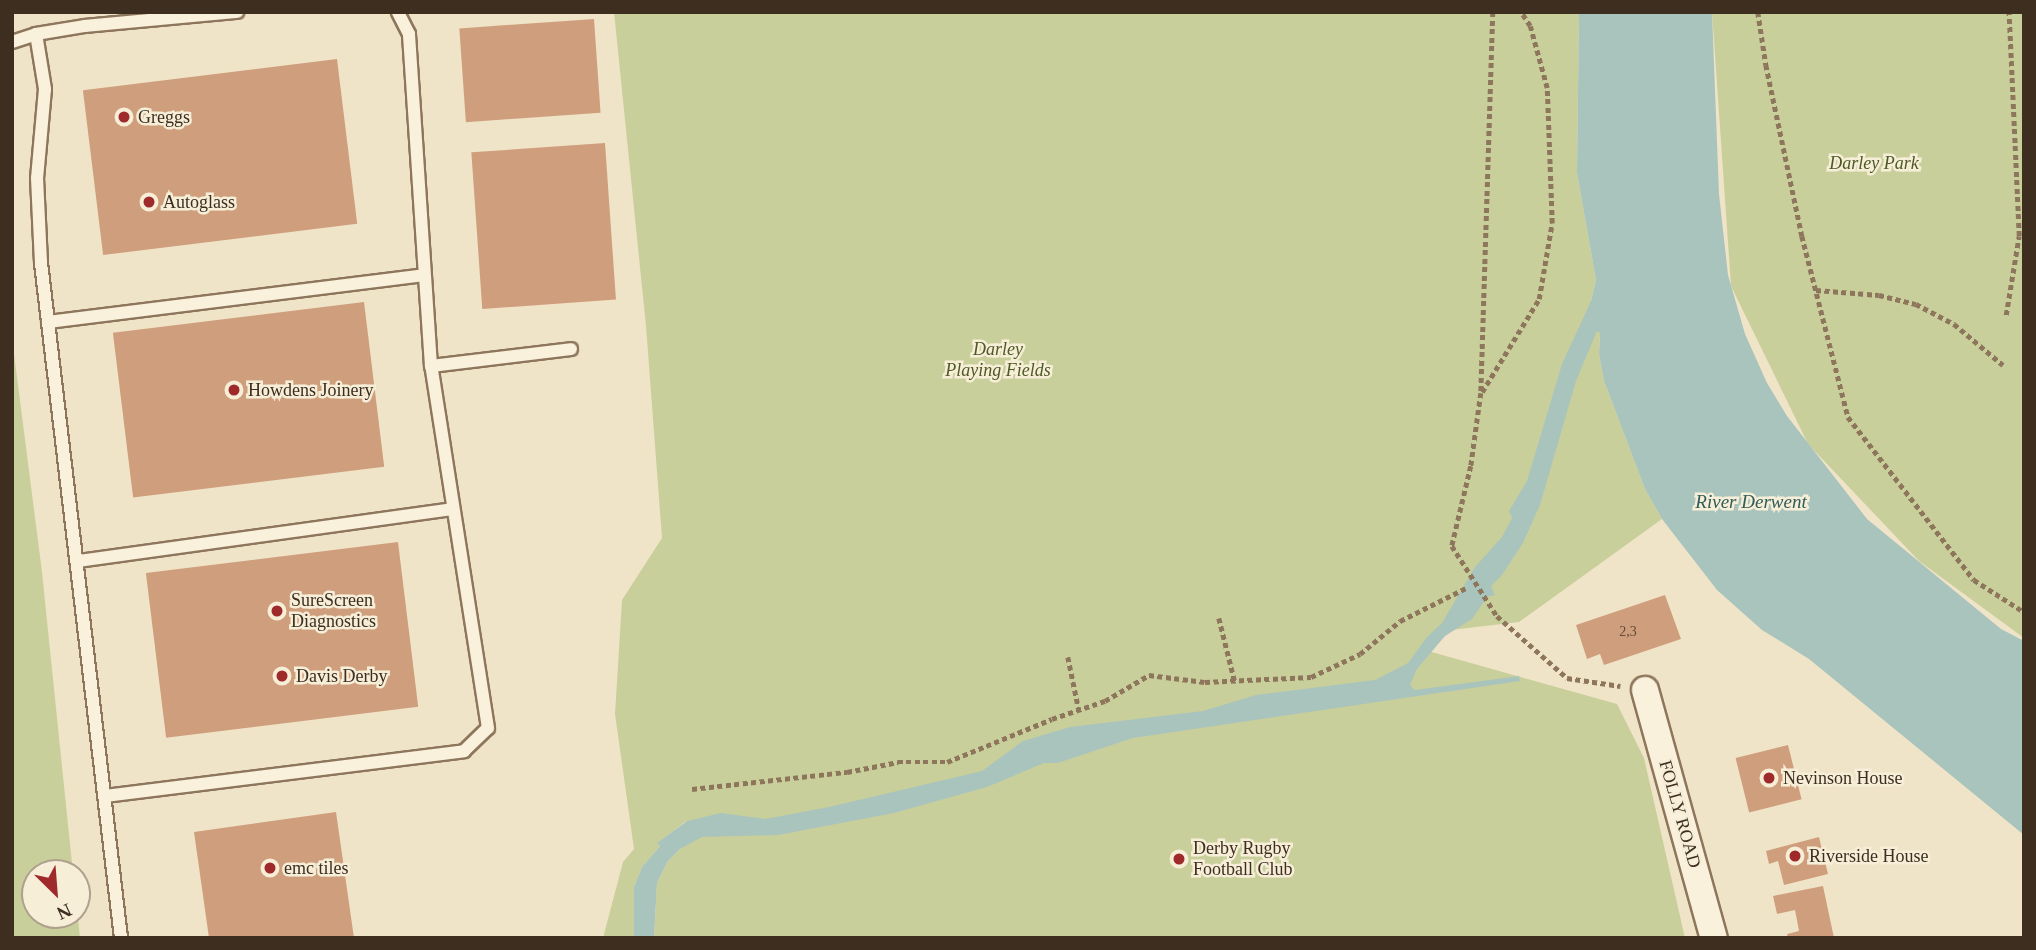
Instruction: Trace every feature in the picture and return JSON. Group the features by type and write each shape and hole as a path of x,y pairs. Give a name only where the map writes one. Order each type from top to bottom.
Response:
{"street":[{"name":"FOLLY ROAD","path":"1645,690 1714,938"}],"lane":[{"path":"12,42 36,34 237,12"},
{"path":"105,796 464,751 488,728 451,509 431,366 409,34 398,12"},
{"path":"36,34 45,89 37,178 41,263 121,938"},
{"path":"48,322 424,275"},
{"path":"431,366 571,349"},
{"path":"78,561 451,509"}],"path":[{"path":"1493,12 1482,393 1471,466 1452,546 1497,616 1567,678 1645,690"},
{"path":"1482,393 1539,299 1552,223 1547,88 1530,26 1521,12"},
{"path":"1758,12 1769,78 1816,290 1848,417 1974,580 2024,612"},
{"path":"2006,315 2019,236 2009,12"},
{"path":"1816,290 1879,295 1916,304 1954,324 2003,365"},
{"path":"692,789 847,772 898,762 947,762 1105,702 1149,675 1205,682 1311,677 1360,654 1400,621 1468,587"},
{"path":"1220,618 1236,682"},
{"path":"1068,657 1079,710"}],"green space":[{"name":"Darley Playing Fields","path":"614,12 1579,12 1577,173 1596,280 1591,301 1600,333 1599,354 1604,381 1645,489 1662,519 1519,622 1434,632 1421,649 1617,704 1644,758 1685,938 654,938 657,883 668,861 680,849 686,821 658,843 660,846 642,867 634,887 634,938 603,938 623,862 634,849 615,714 622,600 662,538 646,326"},
{"name":"Darley Park","path":"1712,12 2024,12 2024,638 1919,561 1808,444 1731,286"},
{"path":"12,338 42,572 72,859 21,859 21,929 79,929 80,938 12,938"}],"water":[{"name":"River Derwent","path":"1579,12 1712,12 1719,194 1728,275 1745,334 1767,383 1787,416 1867,519 2001,629 2024,641 2024,835 1809,659 1762,630 1717,590 1662,519 1645,489 1604,381 1599,354 1600,333 1597,331 1576,381 1540,505 1523,543 1502,575 1491,586 1495,595 1487,597 1472,619 1445,636 1417,669 1410,685 1415,690 1519,676 1520,681 1133,738 1058,763 1044,763 987,787 894,813 778,835 702,837 680,849 668,861 657,883 654,938 634,938 634,887 642,867 660,846 657,843 687,821 721,813 765,819 829,807 982,771 1023,741 1070,727 1203,711 1256,695 1375,680 1408,663 1427,637 1442,623 1475,567 1502,537 1512,518 1509,511 1527,481 1562,364 1591,301 1596,280 1577,173"}],"building":[{"path":"594,19 601,113 466,122 459,28"},
{"path":"337,59 357,224 103,255 83,90"},
{"path":"605,143 616,300 482,309 471,152"},
{"path":"364,302 384,467 133,498 113,333"},
{"path":"398,542 418,707 166,738 146,573"},
{"path":"1665,595 1681,639 1604,665 1600,654 1587,659 1576,625"},
{"name":"Nevinson House","path":"1788,745 1802,799 1749,812 1736,758"},
{"path":"336,812 354,938 209,938 194,832"},
{"name":"Riverside House","path":"1819,837 1828,874 1784,885 1778,861 1769,864 1766,851"},
{"path":"1823,886 1834,938 1788,938 1787,934 1799,931 1795,910 1777,914 1773,896"}],"place":[{"name":"Greggs","path":"124,117"},
{"name":"Autoglass","path":"149,202"},
{"name":"Howdens Joinery","path":"234,390"},
{"name":"SureScreen Diagnostics","path":"277,611"},
{"name":"Davis Derby","path":"282,676"},
{"name":"Nevinson House","path":"1769,778"},
{"name":"Riverside House","path":"1795,856"},
{"name":"Derby Rugby Football Club","path":"1179,859"},
{"name":"emc tiles","path":"270,868"}]}
